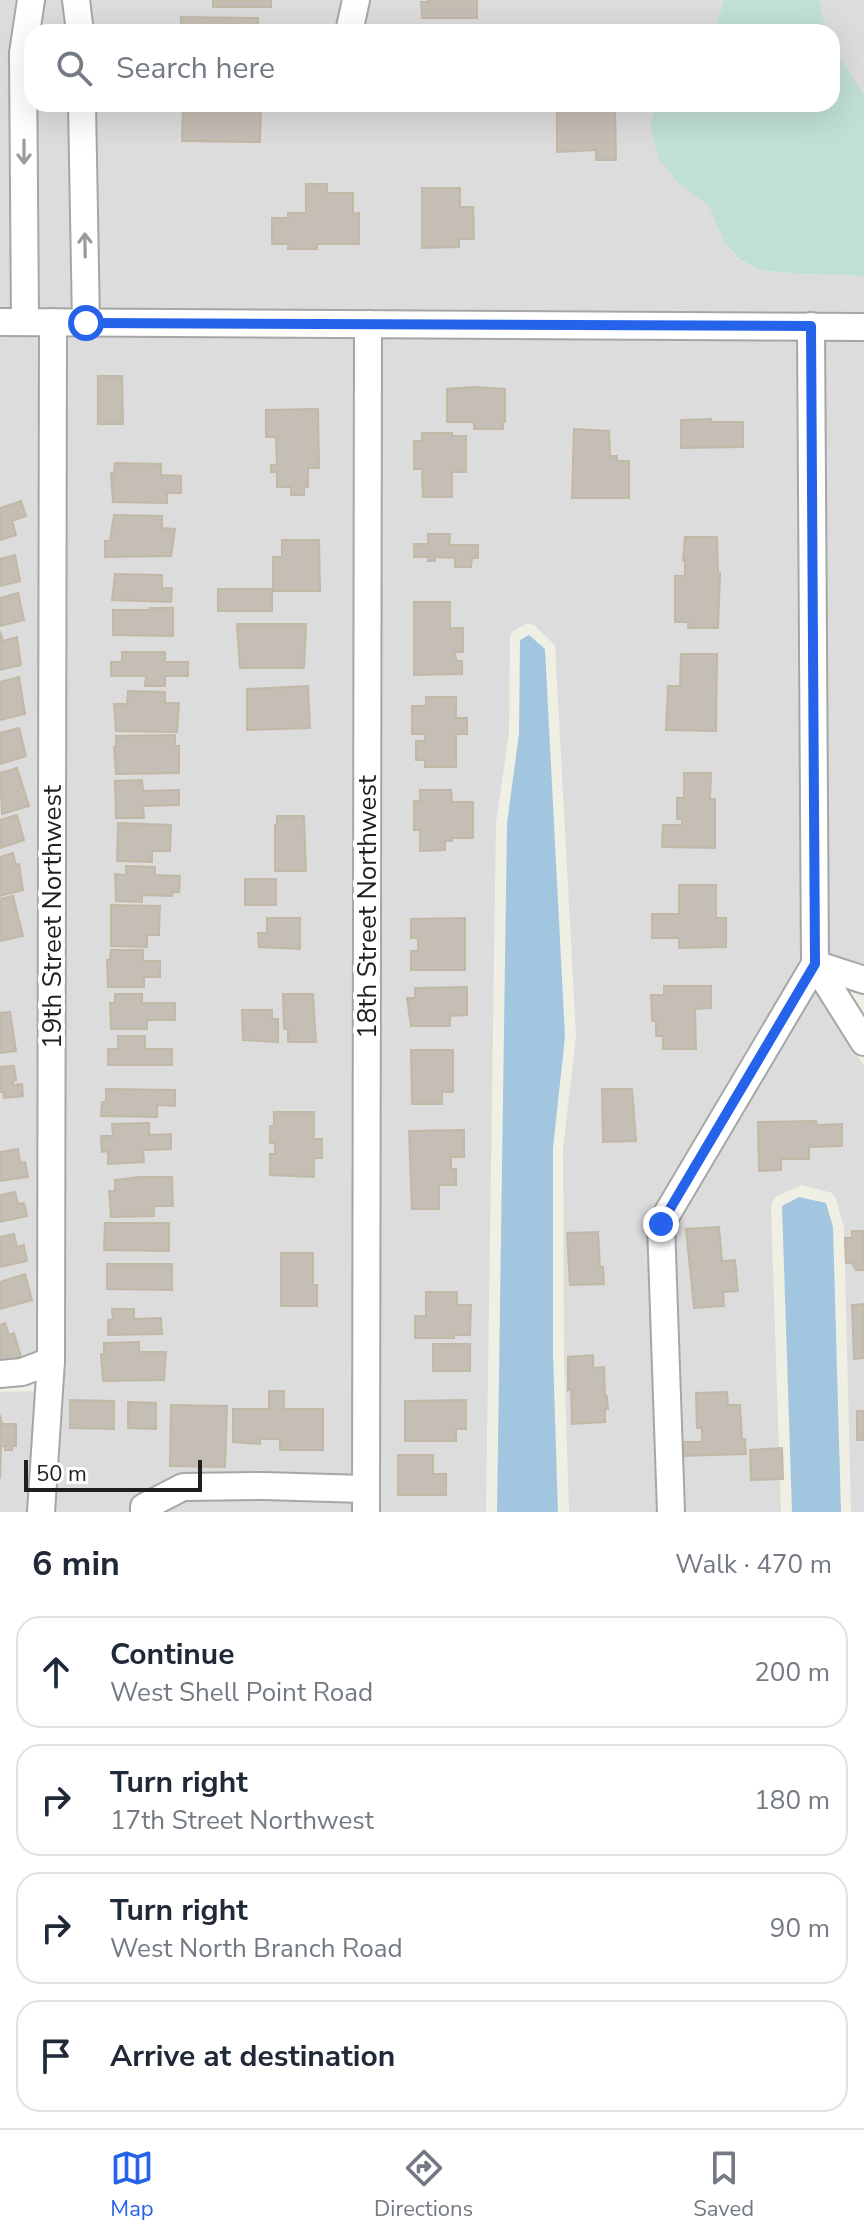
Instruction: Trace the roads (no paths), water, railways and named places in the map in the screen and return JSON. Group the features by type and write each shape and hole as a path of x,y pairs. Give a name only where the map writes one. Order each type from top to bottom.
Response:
{"street":[{"path":"27,24 31,0"},
{"path":"76,0 79,24"},
{"path":"351,24 356,0"},
{"path":"24,46 12,322 864,327"},
{"path":"82,112 86,323"},
{"name":"19th Street Northwest","path":"41,1512 51,1361 53,322"},
{"name":"18th Street Northwest","path":"365,1501 368,324"},
{"path":"671,1512 661,1224 815,964 811,326"},
{"path":"815,964 864,980"},
{"path":"815,964 864,1042"},
{"path":"0,1374 22,1372 51,1361"},
{"path":"144,1512 144,1507 183,1487 262,1499 365,1501"}]}
